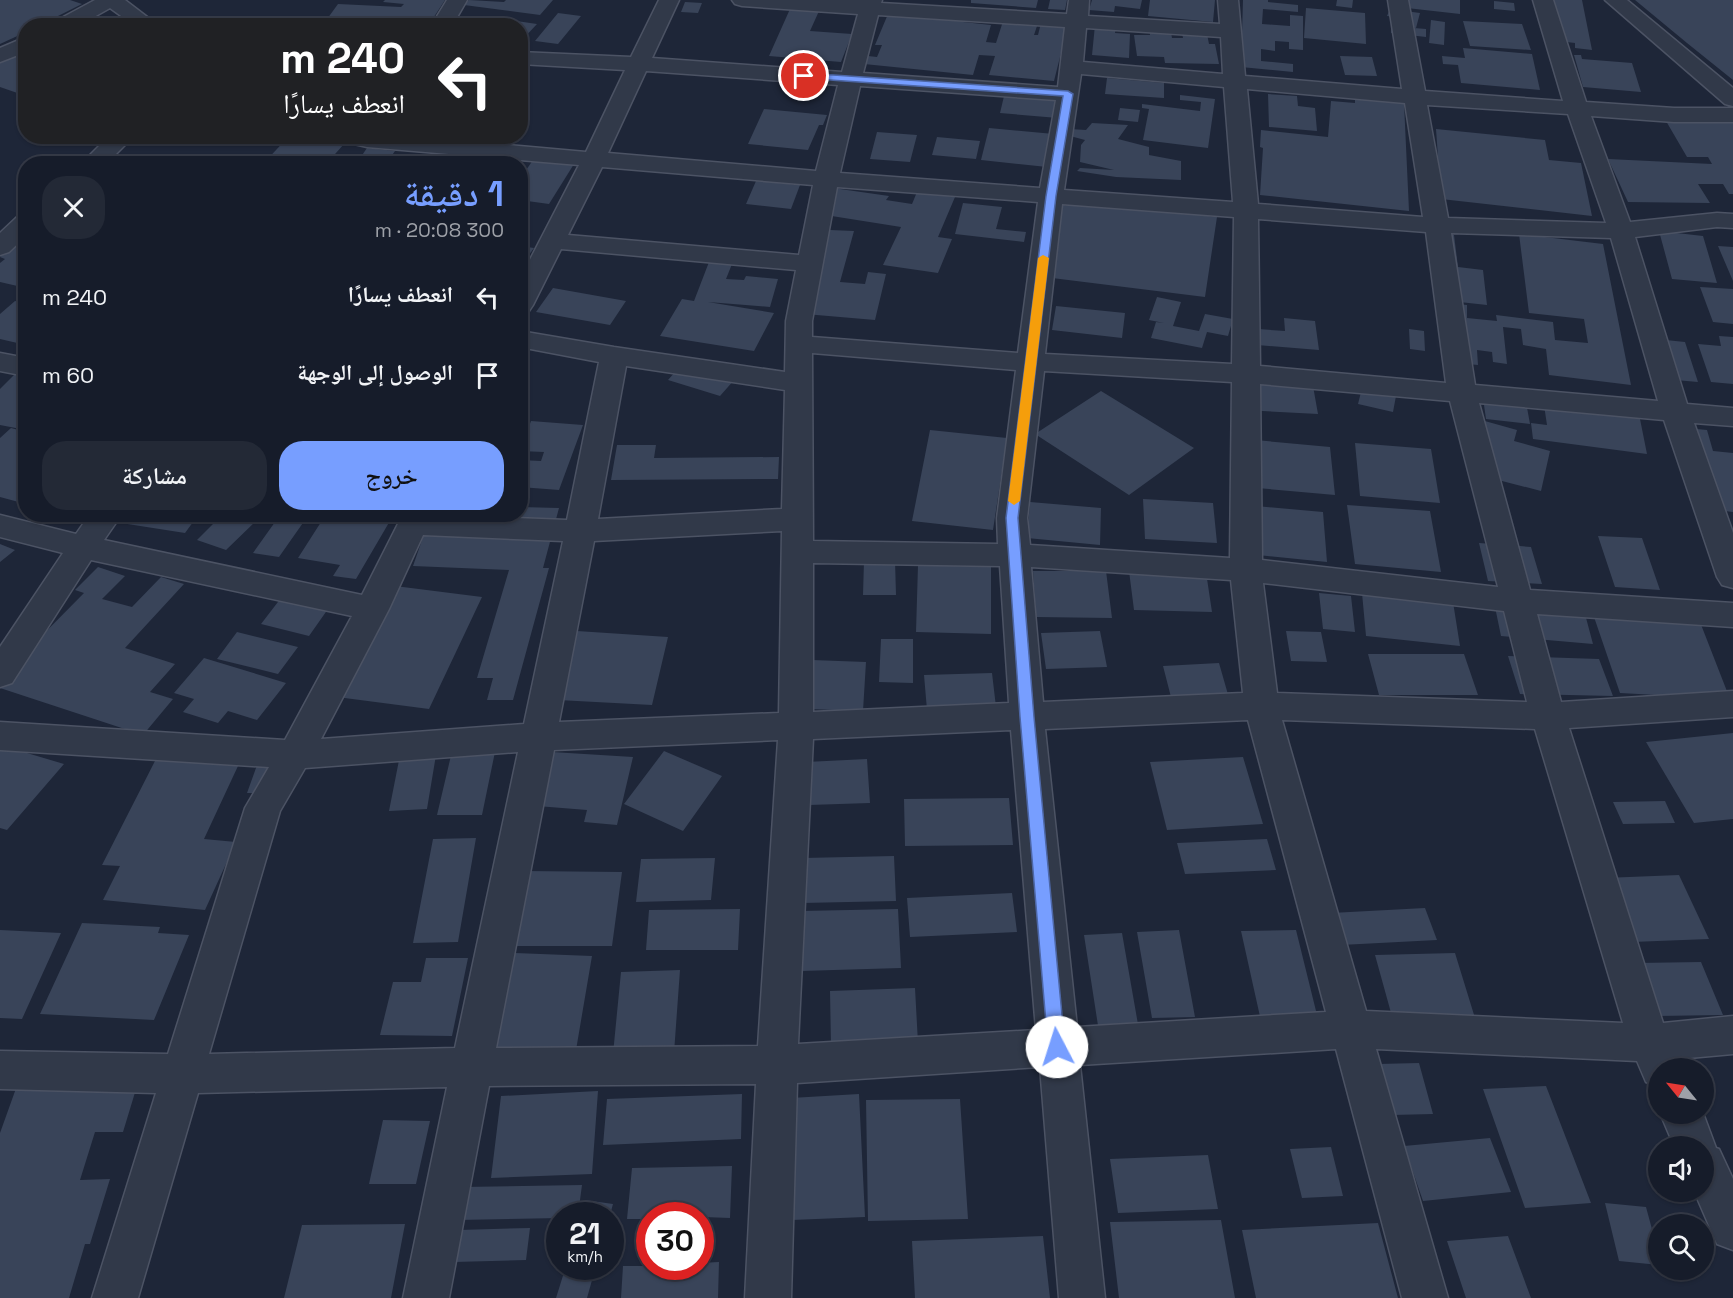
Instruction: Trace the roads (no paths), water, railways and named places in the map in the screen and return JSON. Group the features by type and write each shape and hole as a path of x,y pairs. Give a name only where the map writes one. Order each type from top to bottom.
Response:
{"street":[{"path":"76,18 111,0 137,18"},
{"path":"130,13 152,0"},
{"path":"446,18 457,0"},
{"path":"528,289 594,159 669,0"},
{"path":"742,0 1078,10 1229,31"},
{"path":"1228,0 1229,31 1237,81 1246,209 1246,570 1261,706 1425,1298"},
{"path":"1398,0 1437,225 1462,394 1548,716 1655,1056"},
{"path":"1543,0 1577,108 1622,231 1676,413 1733,577"},
{"path":"1616,0 1733,99"},
{"path":"768,1298 777,1065 796,724 800,321 826,179 871,4"},
{"path":"1078,10 1068,94 1051,196 1012,518 1027,717 1082,1298"},
{"path":"0,56 18,47"},
{"path":"528,58 1068,94"},
{"path":"1070,67 1415,97 1674,115 1733,115"},
{"path":"101,156 114,144"},
{"path":"388,144 1437,225 1622,231 1717,220 1733,221"},
{"path":"552,241 810,264"},
{"path":"528,340 614,356 799,383"},
{"path":"799,345 1030,362 1247,374 1733,417"},
{"path":"426,1298 471,1067 541,737 614,356"},
{"path":"0,362 18,365"},
{"path":"456,522 581,531 798,519"},
{"path":"0,674 101,522"},
{"path":"115,1298 263,808 296,755 373,609 414,522"},
{"path":"0,526 83,547 373,609"},
{"path":"798,552 1015,555 1246,570 1517,601 1733,615"},
{"path":"0,736 296,755 541,737 796,724 1027,717 1261,706 1548,716 1733,704"},
{"path":"0,1070 183,1074 471,1067 777,1065 1350,1029 1655,1056 1733,1035"},
{"path":"1714,1186 1733,1228"}]}
